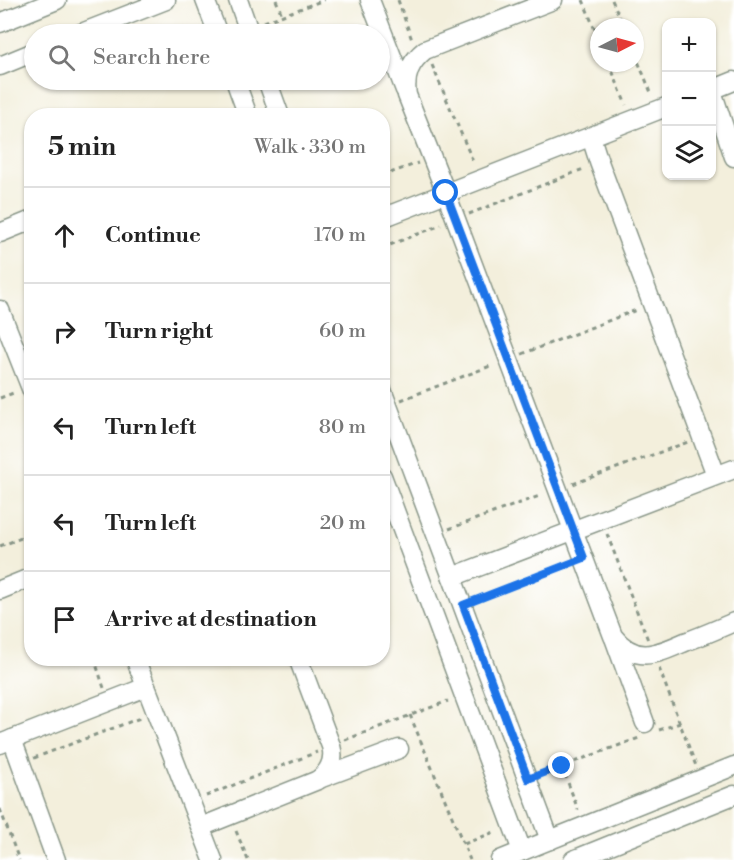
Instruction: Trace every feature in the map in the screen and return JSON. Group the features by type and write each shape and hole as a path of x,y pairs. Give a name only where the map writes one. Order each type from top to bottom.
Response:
{"street":[{"path":"0,23 57,0"},
{"path":"105,24 166,0"},
{"path":"205,0 214,24"},
{"path":"237,0 246,24"},
{"path":"370,0 379,24"},
{"path":"407,95 406,78 422,53 553,0"},
{"path":"390,51 446,193 645,723"},
{"path":"0,66 24,56"},
{"path":"716,88 734,81"},
{"path":"239,90 245,108"},
{"path":"271,90 277,108"},
{"path":"716,105 734,157"},
{"path":"390,215 662,109"},
{"path":"591,137 716,476"},
{"path":"0,233 24,223"},
{"path":"0,310 24,371"},
{"path":"390,411 550,840"},
{"path":"452,577 734,469"},
{"path":"390,497 522,851"},
{"path":"0,590 24,580"},
{"path":"613,636 627,650 654,654 734,622"},
{"path":"138,666 213,860"},
{"path":"301,666 333,752 328,771 318,780"},
{"path":"56,860 20,763 6,742 146,687"},
{"path":"201,827 399,749"},
{"path":"500,860 734,766"},
{"path":"573,860 734,795"}],"path":[{"path":"276,0 282,15"},
{"path":"263,24 324,0"},
{"path":"398,0 481,180"},
{"path":"582,0 590,19"},
{"path":"612,0 620,18"},
{"path":"613,72 633,120"},
{"path":"644,72 662,109"},
{"path":"390,173 431,158"},
{"path":"390,245 599,162"},
{"path":"0,546 24,537"},
{"path":"463,605 584,558"},
{"path":"97,666 109,701"},
{"path":"20,763 156,712"},
{"path":"410,715 470,860"},
{"path":"528,779 680,723"},
{"path":"562,766 584,826"},
{"path":"0,808 19,860"},
{"path":"230,815 248,860"},
{"path":"463,844 512,825"}],"route":[{"path":"446,193 584,558 463,605 528,779 562,766"}]}
